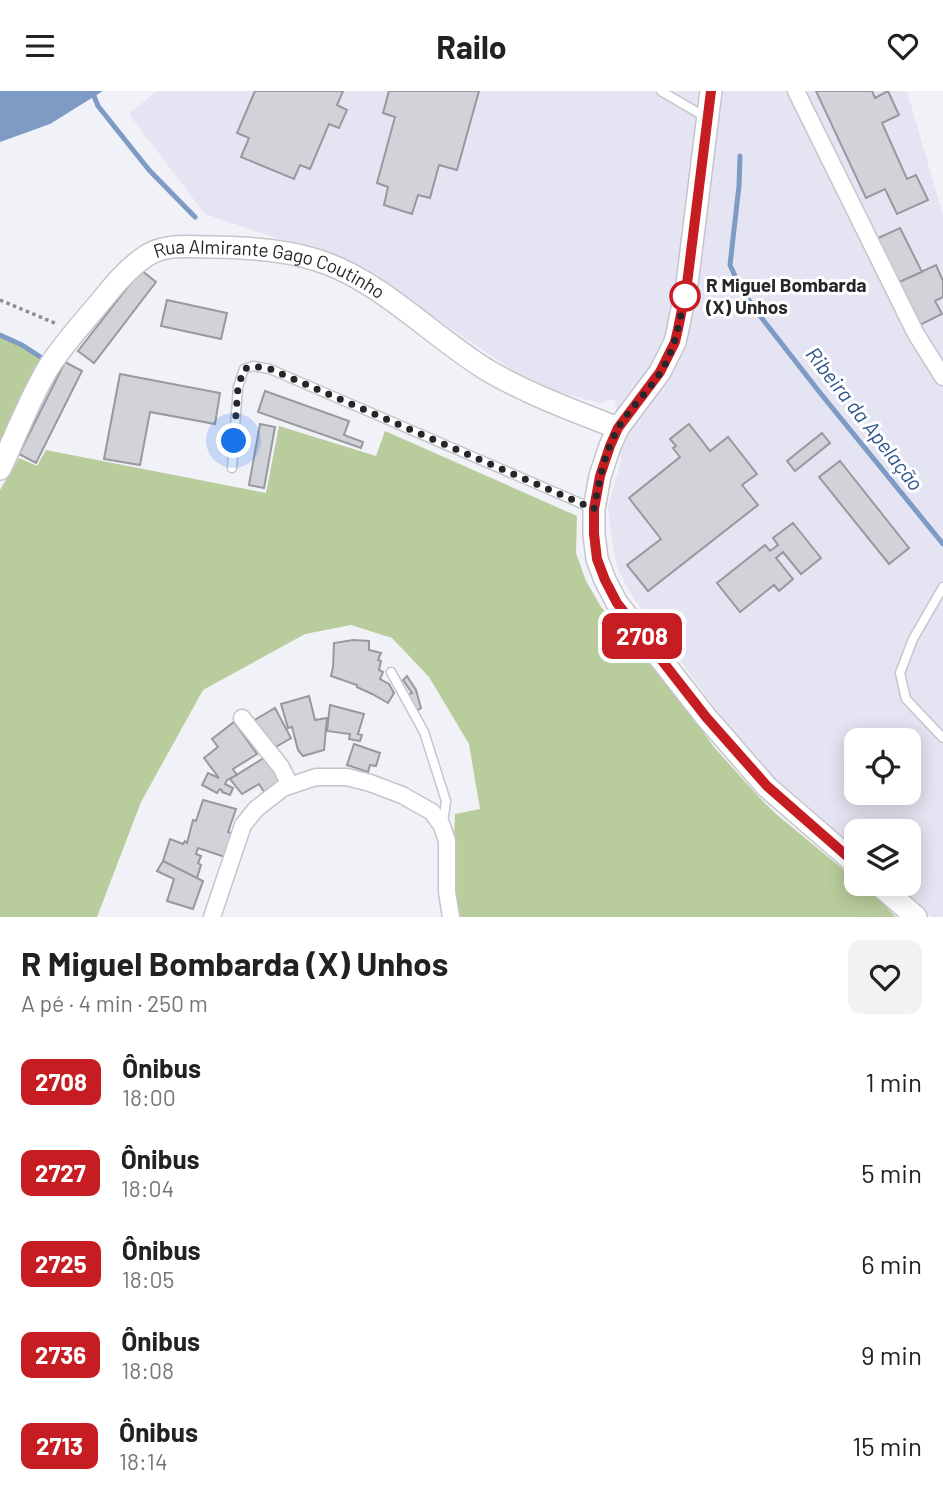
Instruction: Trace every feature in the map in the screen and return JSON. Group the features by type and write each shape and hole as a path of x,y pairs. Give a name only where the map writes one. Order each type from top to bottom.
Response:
{"main road":[{"path":"711,91 687,284 675,342 660,372 618,428 610,446 600,476 594,509 597,559 617,603 706,717 767,786 844,853"},
{"name":"Rua Almirante Gago Coutinho","path":"0,469 49,367 75,332 130,269 148,255 166,248 194,246 273,250 309,258 342,271 515,385 618,428"},
{"path":"892,896 916,917"}],"street":[{"path":"796,91 916,334 943,377"},
{"path":"242,718 281,767 290,785"},
{"path":"212,917 243,825 256,809 283,788 317,776 347,777 370,783 402,796 432,813 442,826 447,841 447,892 451,917"}],"lane":[{"path":"661,91 708,118"},
{"path":"232,468 238,387 244,369 253,366 270,369 594,509"},
{"path":"943,587 913,639 901,673 906,699 943,738"},
{"path":"391,672 425,732 446,801 442,826"}],"path":[{"path":"0,300 75,332"}],"shaded area":[{"path":"157,91 907,91 943,216 943,917 931,917 906,896 921,896 921,819 844,819 844,844 766,776 634,599 618,570 608,507 621,461 615,399 600,403 555,391 515,372 360,266 205,214 129,114"}],"green space":[{"path":"0,335 42,358 0,453"},
{"path":"279,426 376,456 385,431 577,516 576,553 586,581 601,607 642,650 713,746 759,797 844,870 844,896 875,896 896,917 457,917 452,883 455,814 480,809 469,744 429,677 392,638 351,625 305,634 203,690 141,802 97,917 0,917 0,490 19,458 37,466 46,450 266,493"}],"water":[{"path":"0,91 103,91 50,124 0,142"}],"building":[{"path":"255,91 343,91 337,105 347,110 339,128 329,124 310,169 300,165 294,179 241,157 249,138 237,133"},
{"path":"389,91 479,91 457,170 439,165 430,198 418,195 412,214 384,205 388,187 377,183 395,117 383,113"},
{"path":"816,91 872,91 875,98 888,91 899,115 882,123 907,179 916,175 928,200 897,214 885,189 866,198"},
{"path":"900,228 922,272 897,283 876,239"},
{"path":"936,265 943,281 943,297 935,301 942,314 918,326 897,283"},
{"path":"141,270 156,282 94,363 78,351"},
{"path":"167,300 227,313 221,339 161,326"},
{"path":"65,362 82,371 36,463 19,454"},
{"path":"120,374 220,393 215,424 150,412 140,465 104,459"},
{"path":"265,391 349,421 344,435 363,442 361,448 258,412"},
{"path":"260,424 275,427 264,488 249,485"},
{"path":"689,424 710,451 728,437 757,474 742,485 758,505 648,591 627,565 661,539 629,498 680,457 670,439"},
{"path":"822,433 830,443 795,471 787,461"},
{"path":"840,461 909,548 889,564 819,477"},
{"path":"793,523 821,558 801,574 783,552 776,558 793,579 779,591 774,585 740,612 717,583 765,545 770,551 778,545 773,538"},
{"path":"369,641 369,650 381,653 378,660 381,661 379,670 383,672 380,679 389,684 394,693 388,703 357,685 331,676 334,643"},
{"path":"407,676 416,690 421,708 416,711 407,695 412,693 403,680"},
{"path":"309,696 315,720 327,718 324,750 303,756 298,750 292,727 288,728 281,704"},
{"path":"330,705 364,714 358,734 362,735 360,741 349,739 350,734 327,731"},
{"path":"275,708 291,738 274,748 253,721"},
{"path":"234,722 257,754 233,769 237,775 225,784 233,788 230,795 220,789 217,793 202,785 208,773 219,778 204,758 218,747 212,739"},
{"path":"354,744 380,753 376,766 370,765 368,772 347,765"},
{"path":"267,756 281,782 264,792 259,784 242,794 230,779"},
{"path":"203,800 236,809 228,832 232,833 225,857 198,848 196,854 201,856 198,863 201,865 197,878 163,861 170,839 187,843 193,820 196,821"},
{"path":"163,861 203,881 193,909 167,901 174,879 157,871"}],"waterway":[{"path":"92,91 98,106 149,170 195,217"},
{"name":"Ribeira da Apelação","path":"740,156 730,265 741,289 821,394 943,544"},
{"path":"0,335 42,358"}],"bus line":[{"name":"2708","path":"711,91 687,284 675,342 660,372 618,428 610,446 600,476 594,509 597,559 617,603 706,717 767,786 844,853"}],"place":[{"name":"R Miguel Bombarda (X) Unhos","path":"685,296"}],"route":[{"path":"234,441 238,387 244,369 253,366 270,369 594,509 600,476 610,446 618,428 660,372 675,342 685,296"}]}
